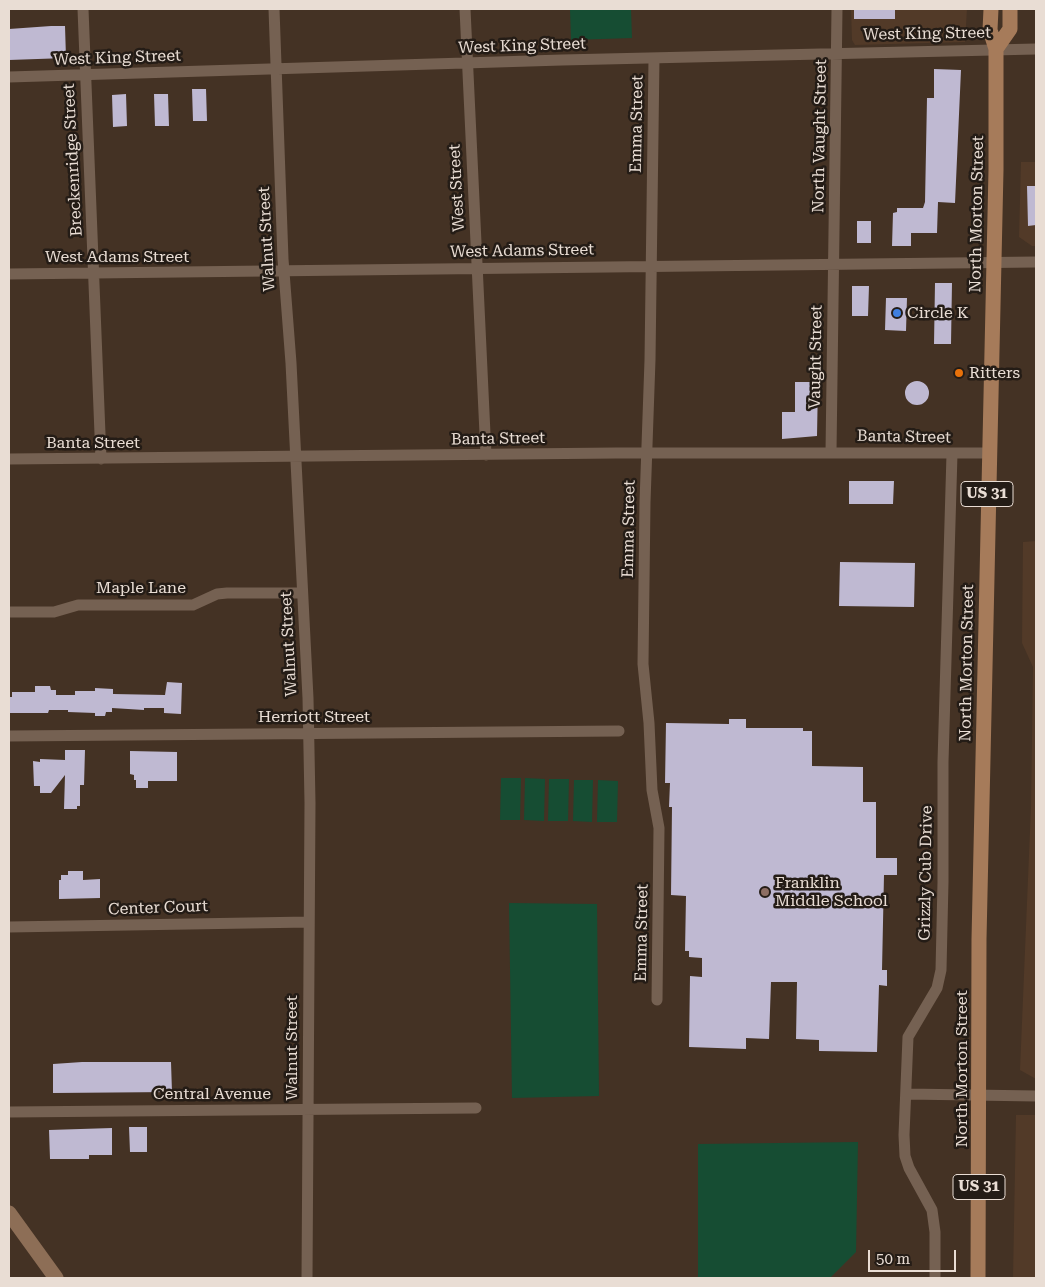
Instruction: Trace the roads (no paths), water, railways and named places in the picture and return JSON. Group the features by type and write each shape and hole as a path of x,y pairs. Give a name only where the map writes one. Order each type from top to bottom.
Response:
{"main road":[{"name":"North Morton Street","path":"978,1278 979,939 988,453 994,262 996,49 990,30 991,9"},
{"path":"996,49 1010,28 1010,9"}],"street":[{"name":"Breckenridge Street","path":"83,9 101,459"},
{"name":"Walnut Street","path":"274,9 283,271 295,457 309,733 307,1278"},
{"name":"West Street","path":"465,9 486,455"},
{"name":"North Vaught Street","path":"833,263 838,52 837,9"},
{"name":"West King Street","path":"9,77 838,52 1036,49"},
{"name":"Emma Street","path":"654,58 652,266 643,664 649,723 652,790 659,828 657,1000"},
{"name":"West Adams Street","path":"9,274 1036,262"},
{"name":"Vaught Street","path":"831,452 833,263"},
{"name":"Banta Street","path":"9,459 648,453 988,453"},
{"name":"Grizzly Cub Drive","path":"935,1278 935,1232 932,1210 906,1156 904,1135 908,1037 937,988 941,970 944,882 943,762 952,454"},
{"name":"Maple Lane","path":"9,612 54,612 78,605 194,605 217,594 302,593"},
{"name":"Herriott Street","path":"9,736 619,731"},
{"name":"Center Court","path":"9,927 309,922"},
{"path":"906,1094 1036,1096"},
{"name":"Central Avenue","path":"9,1112 476,1108"},
{"path":"9,1212 56,1278"}],"place":[{"name":"Circle K","path":"897,313"},
{"name":"Ritters","path":"959,373"},
{"name":"Franklin Middle School","path":"765,892"}]}
